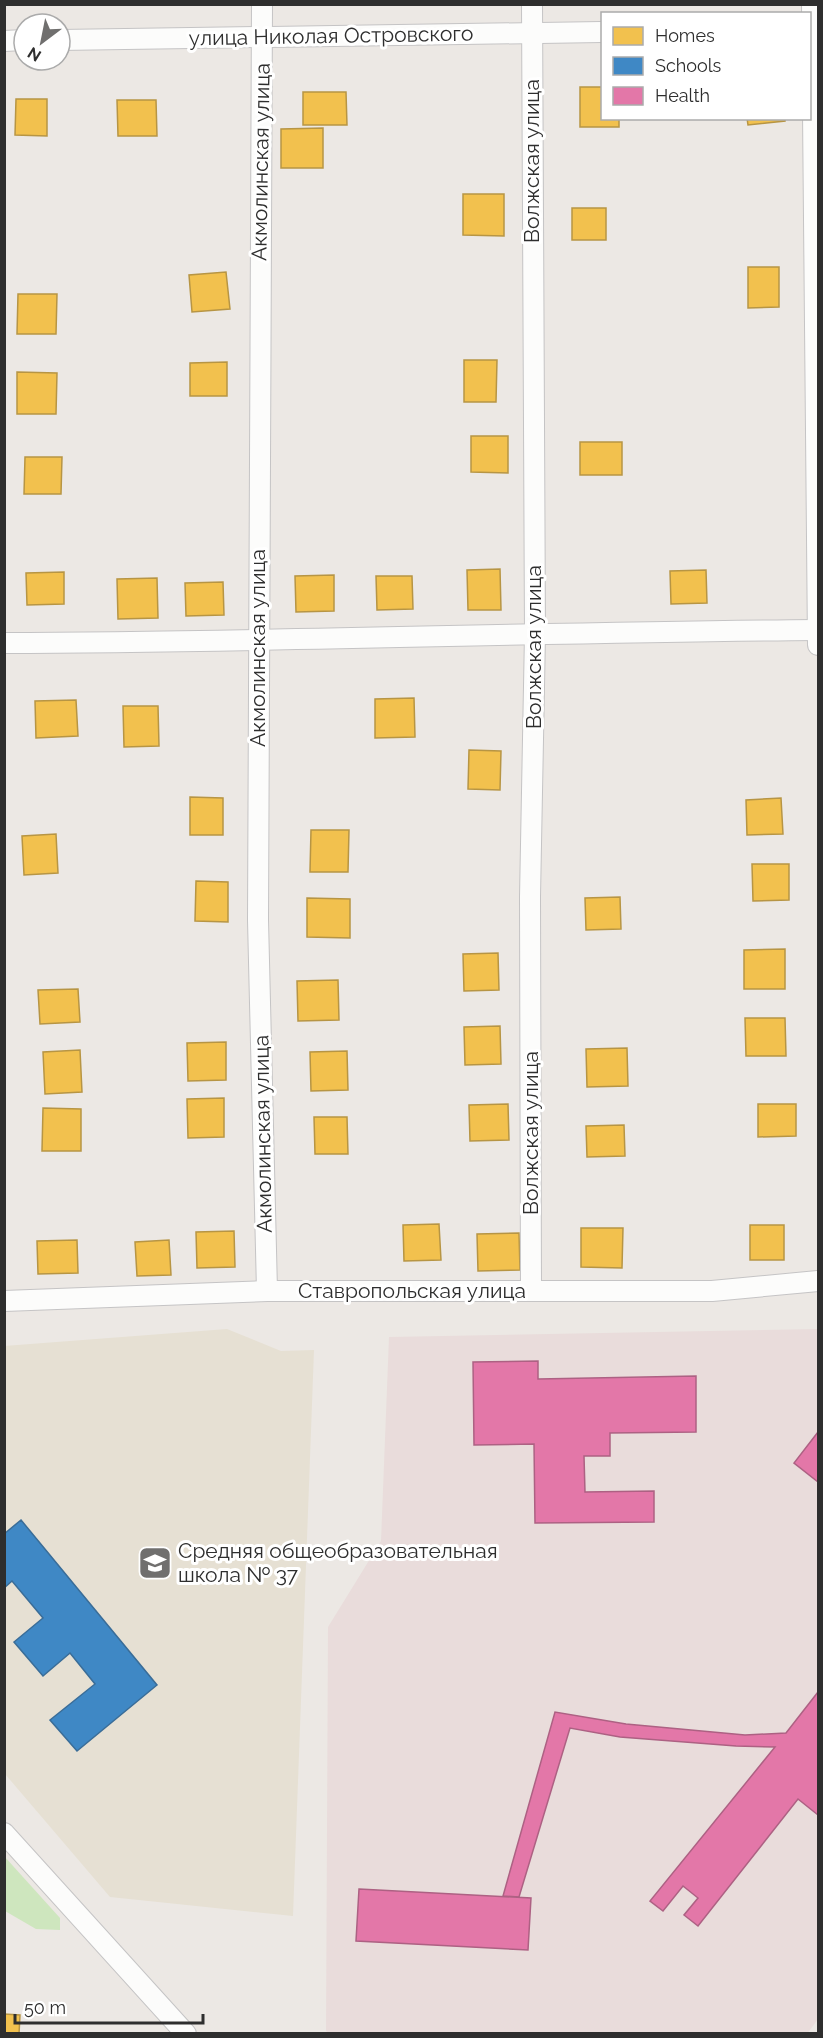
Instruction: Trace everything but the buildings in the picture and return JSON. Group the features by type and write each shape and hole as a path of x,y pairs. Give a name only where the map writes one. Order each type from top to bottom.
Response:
{"street":[{"name":"Акмолинская улица","path":"262,4 258,920 267,1291"},
{"name":"Волжская улица","path":"531,1290 530,897 535,634 532,4"},
{"path":"4,644 258,642 535,634 818,635 812,4"},
{"name":"улица Николая Островского","path":"72,40 601,32"},
{"name":"Ставропольская улица","path":"4,1301 267,1291 712,1290 819,1281"},
{"path":"4,1833 186,2034"}],"shaded area":[{"name":"Средняя общеобразовательная школа № 37","path":"227,1329 281,1351 314,1350 293,1916 110,1897 5,1774 4,1346"},
{"path":"818,1329 818,2019 807,2034 329,2034 326,2031 328,1627 381,1541 389,1337"}],"green space":[{"path":"4,1856 60,1918 60,1930 36,1929 5,1911"}],"place":[{"name":"Средняя общеобразовательная школа № 37","path":"155,1563"}]}
